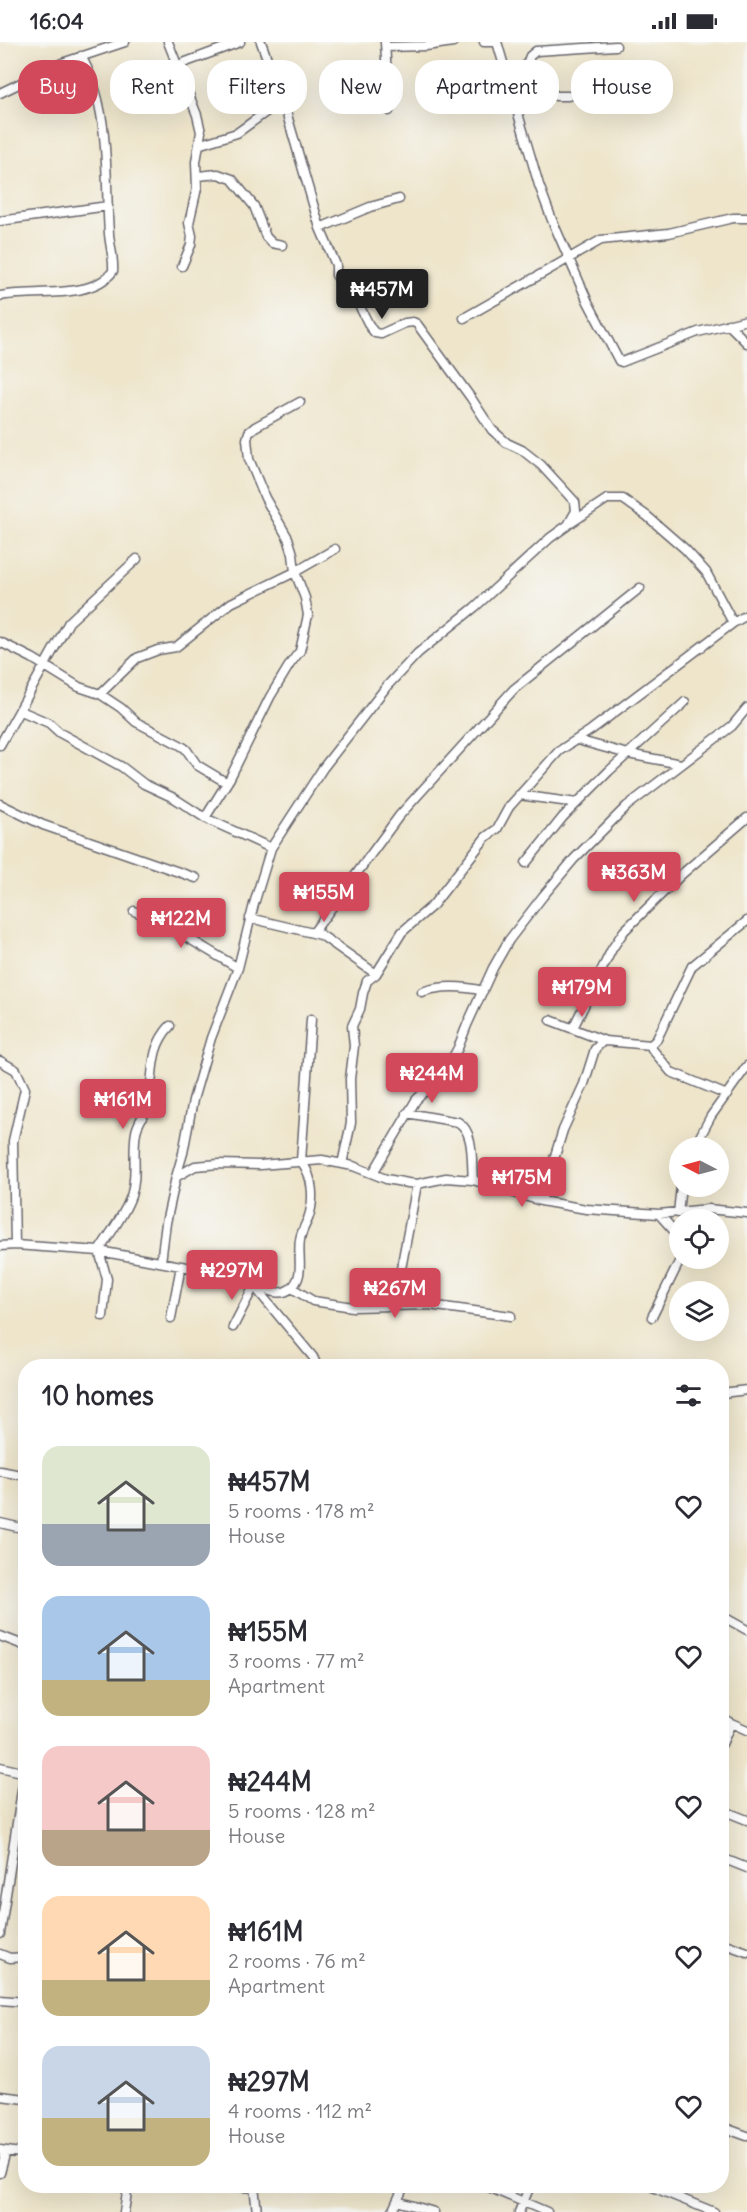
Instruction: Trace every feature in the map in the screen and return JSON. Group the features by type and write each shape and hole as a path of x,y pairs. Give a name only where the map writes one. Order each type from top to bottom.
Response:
{"street":[{"path":"0,93 81,56 124,42"},
{"path":"168,42 176,60"},
{"path":"191,60 240,42"},
{"path":"261,42 267,60"},
{"path":"387,60 386,44 426,46 453,42"},
{"path":"484,42 497,42 503,60"},
{"path":"528,60 536,51 616,46"},
{"path":"0,296 63,292 96,283 108,277 113,271 102,123 89,69 81,56"},
{"path":"559,96 568,96"},
{"path":"182,266 191,245 190,212 198,176 196,162 201,144 201,127 195,111"},
{"path":"201,144 237,133 263,114"},
{"path":"285,114 320,228 336,265 336,275 360,307 370,327 375,333 381,334 405,323 413,322 422,329 492,430 507,443 522,450 541,465 575,502 576,512 568,525"},
{"path":"519,114 539,185 568,257 588,302 620,362 698,332 747,320"},
{"path":"198,176 218,174 232,179 254,206 266,237 272,243 282,245"},
{"path":"320,228 370,207 399,200"},
{"path":"0,222 108,206"},
{"path":"464,318 600,240 669,233 733,218 747,218"},
{"path":"728,324 747,344"},
{"path":"205,818 227,783 282,675 300,651 307,607 288,538 265,498 249,459 247,439 249,432 255,427 300,402"},
{"path":"162,1262 166,1223 193,1100 201,1070 238,968 271,848 322,768 387,686 418,653 476,607 550,538 607,499 623,500 647,516 685,549 706,572 733,623"},
{"path":"100,694 137,658 158,650 176,647 231,603 296,572 335,549"},
{"path":"0,745 69,622 138,559"},
{"path":"313,933 399,816 514,689 640,588"},
{"path":"342,1164 351,1123 350,1079 354,1046 352,1026 360,1009 367,981 376,974 402,932 433,905 486,837 497,829 509,807 559,751 747,615"},
{"path":"0,642 79,687 100,694 121,708 136,722 186,749 197,765 227,783"},
{"path":"526,863 577,803 685,702"},
{"path":"373,1173 416,1100 445,1072 509,940 574,859 627,806 732,726 747,708"},
{"path":"21,711 49,723 60,733 122,767 144,784 174,798 205,818 271,848"},
{"path":"577,740 628,754 681,764"},
{"path":"519,795 577,803"},
{"path":"0,804 43,825 196,878"},
{"path":"573,1028 612,949 624,931 682,874 747,818"},
{"path":"134,911 163,923 238,968"},
{"path":"250,918 321,935 376,974"},
{"path":"550,1020 605,1041 651,1045 657,1039 692,966 747,921"},
{"path":"422,992 440,987 464,987 483,991"},
{"path":"292,1288 300,1267 300,1238 309,1217 311,1203 310,1178 308,1170 301,1161 311,1019"},
{"path":"103,1316 107,1279 99,1251 131,1196 136,1172 138,1122 148,1106 153,1057 160,1039 170,1026"},
{"path":"541,1201 563,1130 584,1084 595,1049 605,1041"},
{"path":"652,1049 671,1072 727,1095"},
{"path":"0,1061 16,1070 25,1089 13,1141 15,1245"},
{"path":"700,1137 711,1116 747,1066"},
{"path":"407,1113 458,1122 464,1126 468,1133 473,1180"},
{"path":"176,1177 195,1166 277,1165 322,1160 373,1173 386,1179 417,1184 446,1179 473,1180 541,1201 586,1209 669,1213"},
{"path":"394,1305 417,1184"},
{"path":"729,1211 747,1213"},
{"path":"659,1214 669,1225"},
{"path":"0,1246 99,1251 230,1275 277,1293 292,1288"},
{"path":"171,1318 181,1266"},
{"path":"652,1317 676,1269"},
{"path":"234,1327 254,1286"},
{"path":"254,1286 313,1359"},
{"path":"292,1288 313,1301 353,1307 429,1305 511,1316"},
{"path":"729,1392 747,1390"},
{"path":"0,1471 18,1474"},
{"path":"0,1523 18,1527"},
{"path":"729,1620 747,1630"},
{"path":"0,1636 18,1643"},
{"path":"729,1728 731,1723 747,1730"},
{"path":"0,1767 18,1769"},
{"path":"729,1813 747,1820"},
{"path":"0,1934 18,1816"},
{"path":"729,1861 747,1868"},
{"path":"729,1946 747,1952"},
{"path":"0,1954 10,1958 18,1958"},
{"path":"0,2000 18,2001"},
{"path":"0,2096 18,2098"},
{"path":"729,2130 747,2136"},
{"path":"0,2173 3,2150 18,2153"},
{"path":"124,2212 127,2193"},
{"path":"255,2193 257,2212"},
{"path":"392,2212 401,2193"},
{"path":"502,2193 547,2212"},
{"path":"519,2212 528,2193"},
{"path":"667,2193 714,2212"},
{"path":"397,2201 434,2212"}]}
